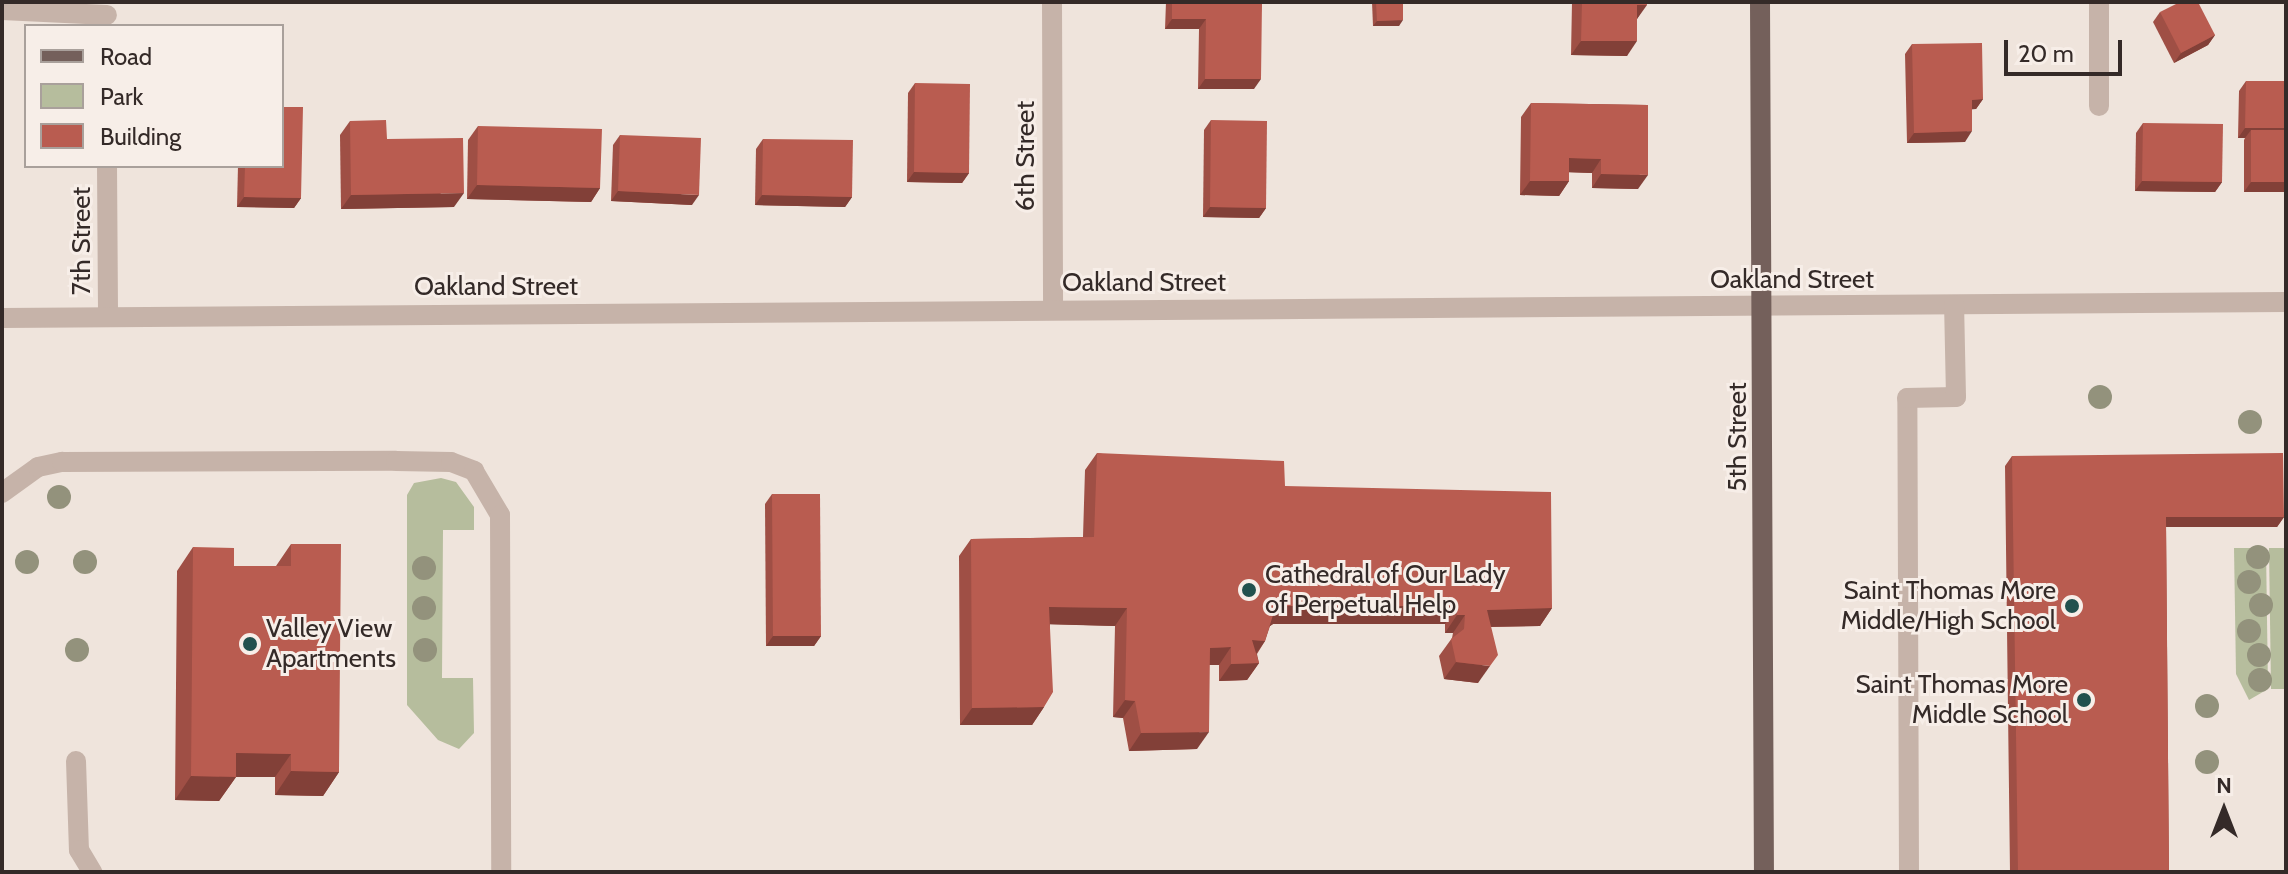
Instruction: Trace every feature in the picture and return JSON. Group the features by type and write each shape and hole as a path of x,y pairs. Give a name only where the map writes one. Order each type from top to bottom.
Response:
{"main road":[{"name":"5th Street","path":"1760,2 1764,306 1764,872"}],"street":[{"name":"6th Street","path":"1052,2 1053,310"},
{"path":"2099,2 2099,106"},
{"path":"2,10 107,14"},
{"name":"7th Street","path":"107,168 108,316"},
{"name":"Oakland Street","path":"2,318 2286,302"},
{"path":"1909,872 1907,398 1956,397 1954,305"},
{"path":"2,493 38,467 62,462 437,462 474,471 500,515 501,872"},
{"path":"76,761 79,850 92,872"}],"green space":[{"path":"441,478 456,482 474,507 474,530 443,530 442,678 473,678 474,733 459,749 438,740 407,705 407,495 414,483"},
{"path":"2234,548 2266,548 2268,689 2249,700 2236,674"},
{"path":"2269,548 2286,548 2286,689 2271,689"}],"building":[{"path":"1172,2 1262,2 1261,79 1205,79 1206,19 1172,19"},
{"path":"1376,2 1403,2 1403,20 1377,21"},
{"path":"1582,2 1647,2 1647,5 1637,5 1637,41 1581,41"},
{"path":"2180,2 2198,2 2215,35 2181,53 2160,12"},
{"path":"1982,43 1983,99 1972,100 1972,131 1914,133 1912,44"},
{"path":"2246,81 2286,81 2285,128 2245,128"},
{"path":"915,83 970,84 969,173 914,172"},
{"path":"1531,103 1648,105 1648,175 1601,174 1601,159 1569,158 1569,181 1530,181"},
{"path":"284,107 303,107 301,198 244,197 245,168 284,168"},
{"path":"386,120 387,139 463,138 464,193 351,195 350,121"},
{"path":"1211,120 1267,121 1266,208 1210,207"},
{"path":"2143,123 2223,124 2222,182 2142,181"},
{"path":"478,126 602,129 600,188 477,185"},
{"path":"2251,130 2286,130 2286,182 2251,182"},
{"path":"620,135 701,138 699,195 618,191"},
{"path":"763,139 853,140 852,197 762,195"},
{"name":"Cathedral of Our Lady of Perpetual Help","path":"1097,453 1284,461 1285,486 1551,492 1552,608 1487,610 1498,655 1490,666 1456,662 1451,639 1464,629 1465,615 1457,615 1457,606 1285,606 1273,615 1265,641 1252,640 1259,663 1231,664 1231,647 1210,648 1209,732 1141,733 1135,701 1125,700 1127,608 1049,607 1053,692 1044,707 972,708 971,539 1094,537"},
{"name":"Saint Thomas More Middle School","path":"2283,453 2284,517 2166,517 2169,872 2018,872 2012,456"},
{"path":"772,494 820,494 821,636 773,636"},
{"name":"Valley View Apartments","path":"291,544 341,544 339,772 291,771 291,754 236,753 236,777 191,776 193,547 234,548 234,566 291,566"}],"place":[{"name":"Cathedral of Our Lady of Perpetual Help","path":"1249,590"},
{"name":"Saint Thomas More Middle/High School","path":"2072,606"},
{"name":"Valley View Apartments","path":"250,644"},
{"name":"Saint Thomas More Middle School","path":"2084,700"}]}
